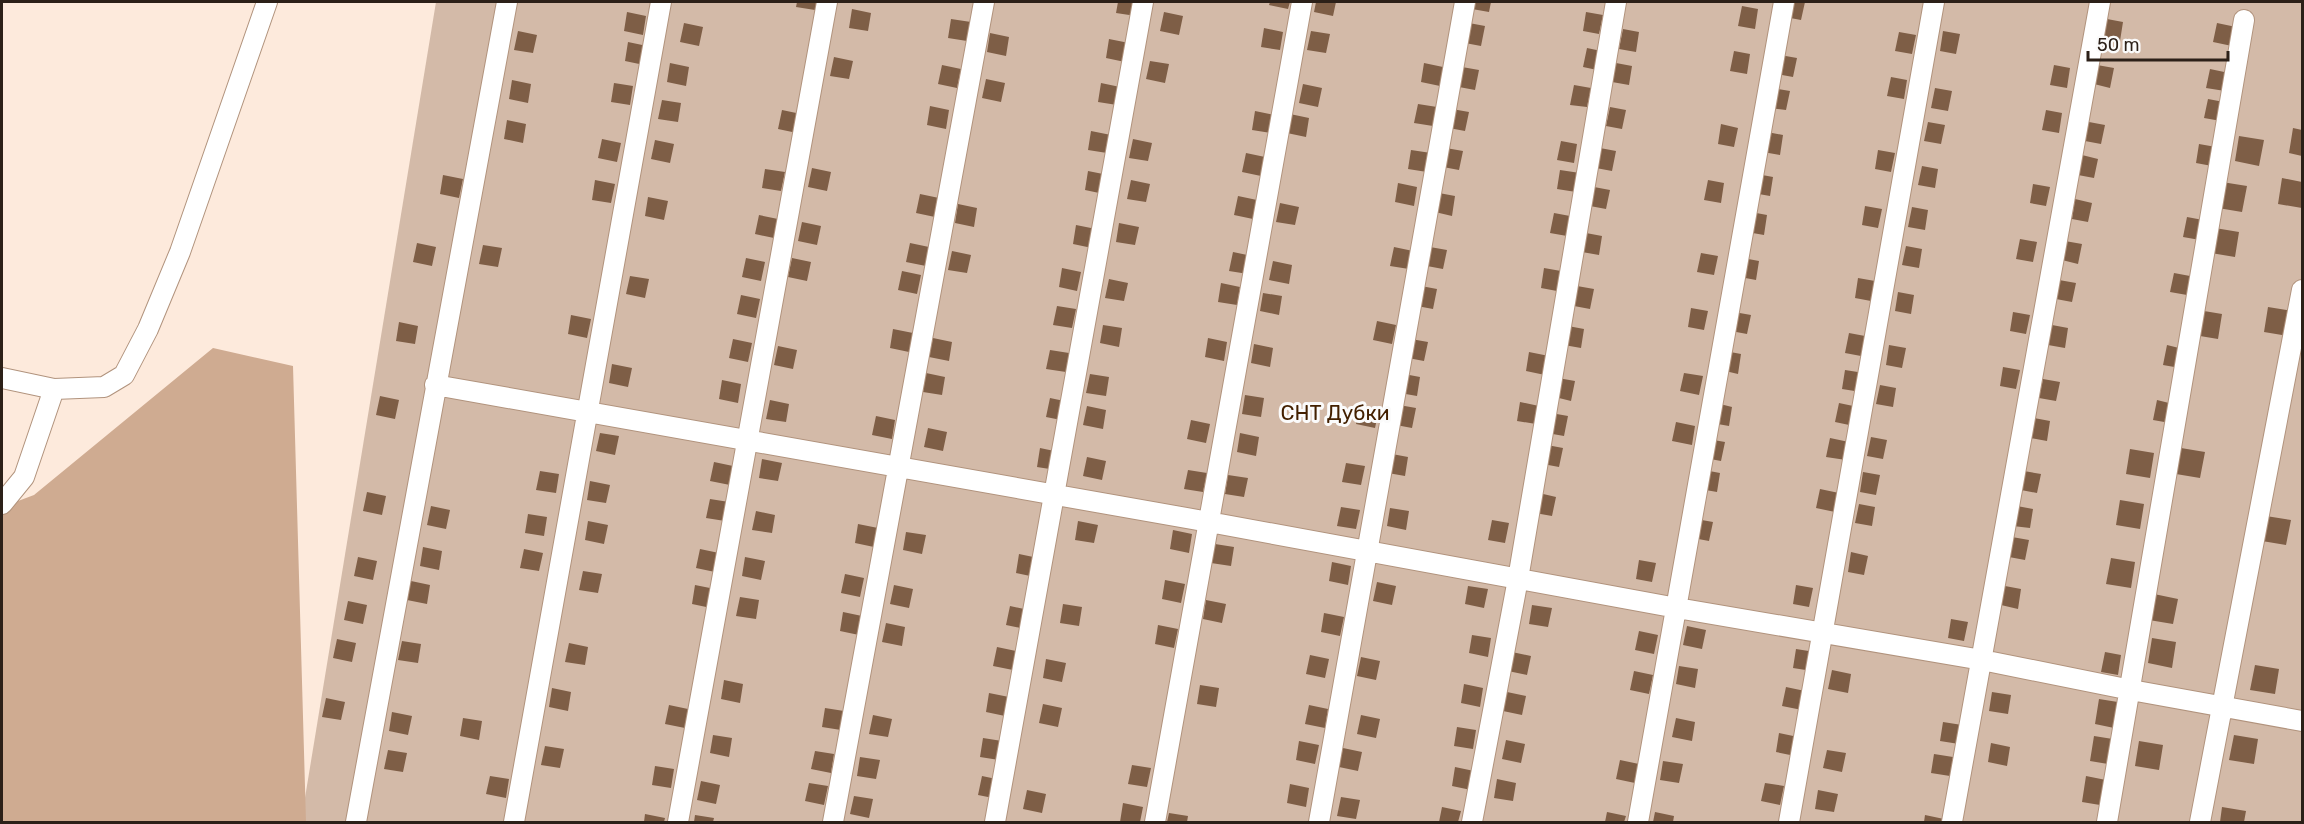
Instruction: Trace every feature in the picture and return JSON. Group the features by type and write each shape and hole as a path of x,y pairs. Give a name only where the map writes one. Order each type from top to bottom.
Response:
{"street":[{"path":"2,378 54,389 104,387 124,375 148,329 180,252 267,2"},
{"path":"356,822 507,2"},
{"path":"514,822 661,2"},
{"path":"678,822 826,2"},
{"path":"833,822 984,2"},
{"path":"995,822 1143,2"},
{"path":"1155,822 1302,2"},
{"path":"1319,822 1465,2"},
{"path":"1472,822 1518,579 1616,2"},
{"path":"1638,822 1784,2"},
{"path":"1789,822 1934,2"},
{"path":"1952,822 2100,2"},
{"path":"2107,822 2244,20"},
{"path":"2200,822 2302,290"},
{"path":"435,385 1209,522 1677,608 1982,660 2302,721"},
{"path":"2,504 24,477 54,389"}],"green space":[{"name":"СНТ Дубки","path":"436,2 2302,2 2302,822 301,822"}],"shaded area":[{"path":"213,348 293,366 306,822 2,822 2,507 34,495"}],"building":[{"path":"797,2 817,2 815,10 796,7"},
{"path":"1118,2 1138,2 1136,16 1116,13"},
{"path":"1270,2 1290,2 1288,9 1269,5"},
{"path":"1316,2 1336,2 1333,16 1314,12"},
{"path":"1474,2 1491,2 1489,12 1472,9"},
{"path":"1788,2 1805,2 1801,20 1785,17"},
{"path":"1742,6 1758,9 1755,29 1738,26"},
{"path":"852,9 871,13 868,31 849,28"},
{"path":"627,12 646,16 643,35 624,31"},
{"path":"1164,12 1183,16 1179,35 1160,31"},
{"path":"1586,12 1603,15 1599,34 1583,31"},
{"path":"951,19 971,22 967,41 948,38"},
{"path":"2107,19 2123,22 2120,41 2103,38"},
{"path":"684,23 703,27 699,46 680,42"},
{"path":"1469,23 1485,26 1481,46 1465,43"},
{"path":"2217,23 2236,27 2232,46 2213,42"},
{"path":"1264,28 1283,32 1280,50 1261,47"},
{"path":"1623,29 1639,32 1636,52 1619,49"},
{"path":"518,31 537,35 533,53 514,50"},
{"path":"1311,31 1330,34 1326,53 1307,50"},
{"path":"1943,31 1960,34 1956,54 1940,51"},
{"path":"1899,32 1916,35 1912,54 1895,51"},
{"path":"990,33 1009,37 1006,56 987,52"},
{"path":"1109,39 1129,43 1125,62 1106,58"},
{"path":"628,42 647,46 644,65 625,61"},
{"path":"1587,48 1606,52 1602,71 1583,67"},
{"path":"1734,51 1750,54 1747,74 1730,71"},
{"path":"1780,55 1797,58 1793,77 1776,74"},
{"path":"834,57 853,61 849,79 830,76"},
{"path":"1150,61 1169,64 1165,83 1146,79"},
{"path":"670,63 689,67 686,86 667,82"},
{"path":"1424,63 1443,67 1440,86 1421,82"},
{"path":"1616,63 1632,66 1629,85 1612,82"},
{"path":"942,65 961,69 957,88 938,84"},
{"path":"2054,65 2070,68 2067,88 2050,85"},
{"path":"2097,65 2114,68 2110,88 2094,84"},
{"path":"1462,67 1479,70 1475,90 1459,87"},
{"path":"2210,69 2229,73 2225,91 2206,88"},
{"path":"1891,77 1907,80 1904,99 1887,96"},
{"path":"986,79 1005,83 1001,102 982,98"},
{"path":"512,80 531,84 528,103 509,99"},
{"path":"614,83 633,86 630,105 611,102"},
{"path":"1101,83 1120,87 1117,105 1098,102"},
{"path":"1303,84 1322,88 1318,107 1299,103"},
{"path":"1574,85 1591,88 1587,107 1570,105"},
{"path":"1773,88 1790,91 1786,110 1769,108"},
{"path":"1935,88 1952,91 1948,111 1931,108"},
{"path":"2208,99 2224,102 2221,121 2204,118"},
{"path":"662,100 681,103 678,122 658,119"},
{"path":"1418,104 1437,107 1433,126 1414,123"},
{"path":"930,106 949,110 946,129 927,125"},
{"path":"1610,107 1626,110 1622,129 1606,126"},
{"path":"1452,109 1469,112 1465,131 1449,128"},
{"path":"782,110 801,114 797,133 778,129"},
{"path":"2046,110 2062,113 2059,133 2042,130"},
{"path":"1255,111 1274,115 1271,133 1252,130"},
{"path":"1290,114 1309,118 1306,137 1287,133"},
{"path":"507,120 526,124 523,143 504,139"},
{"path":"1928,122 1945,125 1941,144 1924,141"},
{"path":"2089,122 2105,125 2101,144 2085,141"},
{"path":"1721,124 1738,128 1734,147 1718,144"},
{"path":"2293,128 2302,130 2302,156 2289,153"},
{"path":"1091,131 1111,135 1107,153 1088,150"},
{"path":"1767,132 1783,135 1780,155 1763,152"},
{"path":"2239,136 2264,140 2259,166 2235,161"},
{"path":"602,139 621,143 617,162 598,158"},
{"path":"1133,139 1152,143 1148,161 1129,158"},
{"path":"655,140 674,144 670,163 651,159"},
{"path":"1561,141 1577,144 1574,163 1557,160"},
{"path":"2199,144 2216,147 2212,166 2196,163"},
{"path":"1446,148 1463,151 1459,170 1443,167"},
{"path":"1600,148 1616,151 1612,171 1596,168"},
{"path":"1411,150 1431,153 1427,172 1408,169"},
{"path":"1878,150 1895,153 1891,172 1875,169"},
{"path":"1246,153 1265,157 1261,176 1242,172"},
{"path":"2082,155 2098,159 2094,178 2078,175"},
{"path":"1922,166 1938,169 1935,188 1918,185"},
{"path":"812,168 831,172 827,191 808,187"},
{"path":"765,169 785,172 781,191 762,188"},
{"path":"1560,170 1580,173 1576,192 1557,189"},
{"path":"1088,171 1108,175 1104,194 1085,190"},
{"path":"1757,174 1773,177 1770,196 1753,193"},
{"path":"443,175 463,179 459,198 440,194"},
{"path":"2282,178 2302,182 2302,208 2278,204"},
{"path":"595,180 615,184 611,203 592,200"},
{"path":"1131,180 1150,184 1146,202 1127,199"},
{"path":"1708,180 1724,183 1721,203 1704,200"},
{"path":"2222,182 2247,186 2242,212 2218,208"},
{"path":"1398,183 1417,187 1414,206 1395,202"},
{"path":"2033,184 2050,187 2046,206 2030,203"},
{"path":"1594,187 1610,190 1606,209 1590,206"},
{"path":"1439,193 1455,196 1452,216 1435,212"},
{"path":"920,194 939,198 935,217 916,213"},
{"path":"1238,196 1257,200 1253,219 1234,215"},
{"path":"648,197 668,201 664,220 645,216"},
{"path":"2075,199 2092,203 2088,222 2072,219"},
{"path":"1280,203 1299,207 1295,225 1276,222"},
{"path":"958,204 977,208 974,227 955,223"},
{"path":"1865,206 1882,209 1878,228 1862,225"},
{"path":"1912,207 1928,210 1925,230 1908,227"},
{"path":"1751,212 1767,215 1764,235 1747,232"},
{"path":"1554,213 1570,216 1567,236 1550,233"},
{"path":"759,215 778,219 774,238 755,234"},
{"path":"2187,217 2203,220 2200,240 2183,237"},
{"path":"802,222 821,226 817,245 798,241"},
{"path":"1119,223 1139,227 1135,245 1116,242"},
{"path":"1076,225 1096,229 1092,248 1073,244"},
{"path":"2215,228 2239,232 2235,257 2211,253"},
{"path":"1586,233 1602,236 1599,255 1582,252"},
{"path":"2020,239 2037,242 2033,262 2016,259"},
{"path":"2065,241 2082,244 2078,264 2062,260"},
{"path":"417,243 436,247 432,266 413,262"},
{"path":"910,243 929,247 926,266 906,262"},
{"path":"483,245 502,248 498,267 479,264"},
{"path":"1906,246 1922,249 1919,268 1902,265"},
{"path":"1394,247 1413,251 1409,269 1390,266"},
{"path":"1430,247 1447,250 1443,269 1427,266"},
{"path":"952,251 971,255 967,273 948,270"},
{"path":"1233,252 1252,256 1248,274 1229,271"},
{"path":"1701,253 1718,256 1714,275 1697,272"},
{"path":"746,258 765,262 761,281 742,277"},
{"path":"792,258 811,262 807,281 788,277"},
{"path":"1743,258 1759,261 1756,280 1740,277"},
{"path":"1273,261 1292,265 1289,284 1269,280"},
{"path":"1062,268 1081,272 1077,291 1059,287"},
{"path":"1544,268 1561,271 1557,291 1541,288"},
{"path":"902,271 921,275 917,294 898,290"},
{"path":"2174,273 2190,276 2187,295 2170,292"},
{"path":"630,276 649,279 645,298 626,294"},
{"path":"1858,278 1875,281 1871,301 1855,298"},
{"path":"1109,279 1128,283 1124,301 1105,298"},
{"path":"2059,280 2076,283 2072,302 2056,299"},
{"path":"1221,283 1240,287 1237,305 1218,302"},
{"path":"1421,286 1437,289 1433,309 1417,306"},
{"path":"1577,286 1594,289 1590,309 1574,306"},
{"path":"1898,292 1914,295 1911,314 1895,311"},
{"path":"1263,293 1282,296 1279,315 1260,311"},
{"path":"741,295 760,299 756,318 737,314"},
{"path":"1057,306 1076,309 1072,328 1053,325"},
{"path":"2268,307 2292,311 2288,336 2264,332"},
{"path":"1691,308 1708,311 1704,330 1688,327"},
{"path":"2198,310 2222,314 2218,339 2194,335"},
{"path":"1734,312 1751,315 1747,334 1731,331"},
{"path":"2013,312 2030,315 2026,334 2010,331"},
{"path":"571,315 591,319 587,338 568,334"},
{"path":"1377,321 1396,325 1392,344 1373,340"},
{"path":"399,322 418,326 415,344 396,341"},
{"path":"1103,325 1122,328 1119,347 1100,343"},
{"path":"2052,325 2068,328 2065,348 2048,345"},
{"path":"1568,326 1584,329 1581,348 1564,345"},
{"path":"893,329 913,333 909,352 890,348"},
{"path":"1849,333 1865,336 1861,356 1845,353"},
{"path":"933,338 952,342 949,361 929,357"},
{"path":"1208,338 1227,342 1224,361 1205,357"},
{"path":"733,339 752,343 748,362 729,358"},
{"path":"1411,339 1428,342 1424,361 1408,358"},
{"path":"1254,344 1273,348 1270,367 1251,363"},
{"path":"1889,345 1906,348 1902,368 1886,365"},
{"path":"2167,345 2183,349 2180,368 2163,365"},
{"path":"778,346 797,350 793,369 774,365"},
{"path":"1050,350 1069,353 1066,372 1046,369"},
{"path":"1725,351 1741,354 1738,374 1721,370"},
{"path":"1529,352 1549,356 1545,375 1526,371"},
{"path":"612,364 632,368 628,387 609,383"},
{"path":"2003,367 2020,370 2016,389 2000,386"},
{"path":"1845,370 1864,373 1861,392 1842,389"},
{"path":"926,373 945,377 942,395 923,392"},
{"path":"1684,373 1703,376 1699,395 1680,391"},
{"path":"1090,374 1109,377 1106,396 1086,393"},
{"path":"1404,374 1420,377 1417,396 1400,393"},
{"path":"1558,378 1575,381 1571,401 1555,397"},
{"path":"2043,379 2060,382 2056,401 2039,398"},
{"path":"722,380 741,384 738,403 719,399"},
{"path":"1880,385 1896,388 1893,407 1876,404"},
{"path":"1245,395 1264,398 1261,417 1242,414"},
{"path":"380,396 399,400 395,419 376,415"},
{"path":"1050,398 1069,402 1066,421 1046,417"},
{"path":"770,400 789,404 786,422 766,419"},
{"path":"2157,400 2173,404 2170,423 2153,420"},
{"path":"1520,402 1539,406 1536,424 1517,421"},
{"path":"1716,403 1732,407 1729,426 1712,423"},
{"path":"1839,403 1858,407 1854,426 1835,422"},
{"path":"1360,405 1379,409 1375,428 1356,424"},
{"path":"1399,405 1416,408 1412,428 1396,425"},
{"path":"1087,406 1106,410 1103,429 1083,425"},
{"path":"1551,413 1568,416 1564,436 1547,433"},
{"path":"876,416 895,420 892,439 872,435"},
{"path":"2034,418 2050,421 2047,441 2030,438"},
{"path":"1191,420 1210,424 1206,443 1187,439"},
{"path":"1676,422 1695,426 1692,445 1672,441"},
{"path":"928,428 947,432 943,451 924,447"},
{"path":"600,433 619,436 615,455 596,451"},
{"path":"1240,433 1259,437 1256,456 1237,452"},
{"path":"1871,437 1887,440 1883,459 1867,456"},
{"path":"1830,438 1849,442 1846,460 1826,457"},
{"path":"1708,439 1725,442 1721,461 1705,458"},
{"path":"1547,445 1563,448 1559,467 1543,464"},
{"path":"1040,448 1059,452 1056,470 1037,467"},
{"path":"2181,448 2205,452 2200,478 2176,474"},
{"path":"2130,449 2154,453 2150,478 2126,474"},
{"path":"1392,454 1408,457 1405,476 1388,473"},
{"path":"1087,457 1106,461 1102,480 1083,476"},
{"path":"762,459 782,463 778,481 759,478"},
{"path":"714,462 733,466 730,485 710,481"},
{"path":"1346,463 1365,466 1361,485 1342,482"},
{"path":"1188,470 1207,473 1203,492 1184,489"},
{"path":"1704,470 1720,473 1717,492 1700,489"},
{"path":"540,471 559,474 556,493 536,490"},
{"path":"2024,471 2041,474 2037,493 2021,490"},
{"path":"1863,472 1880,475 1876,495 1860,492"},
{"path":"1228,475 1248,478 1244,497 1225,494"},
{"path":"590,481 610,485 606,503 587,500"},
{"path":"1820,489 1839,493 1835,512 1816,508"},
{"path":"367,492 386,496 382,515 363,511"},
{"path":"1539,493 1556,497 1552,516 1535,513"},
{"path":"710,499 729,502 725,521 706,518"},
{"path":"2120,500 2144,504 2140,529 2116,525"},
{"path":"1859,504 1875,507 1872,526 1855,523"},
{"path":"431,506 450,510 446,529 427,525"},
{"path":"2017,506 2033,509 2030,528 2013,526"},
{"path":"1341,507 1360,510 1356,529 1337,526"},
{"path":"1390,508 1409,511 1406,530 1387,526"},
{"path":"756,511 775,515 772,533 752,530"},
{"path":"528,514 547,517 544,536 525,533"},
{"path":"2266,516 2291,520 2286,545 2262,541"},
{"path":"1696,519 1713,522 1709,541 1693,538"},
{"path":"1492,520 1509,523 1505,543 1488,540"},
{"path":"588,521 608,525 604,544 585,540"},
{"path":"1078,521 1098,525 1094,543 1075,540"},
{"path":"858,524 878,528 874,547 855,543"},
{"path":"1173,530 1192,534 1189,553 1170,549"},
{"path":"906,532 926,535 922,554 903,550"},
{"path":"2012,537 2029,540 2025,560 2009,557"},
{"path":"1215,544 1234,547 1231,566 1211,563"},
{"path":"423,547 442,551 439,570 420,566"},
{"path":"524,549 543,553 539,571 520,568"},
{"path":"700,549 719,553 715,572 696,568"},
{"path":"1851,552 1868,556 1864,575 1848,572"},
{"path":"1019,554 1038,558 1035,577 1016,573"},
{"path":"358,557 377,561 373,580 354,576"},
{"path":"745,557 765,561 761,580 742,576"},
{"path":"2111,558 2135,562 2131,588 2106,584"},
{"path":"1639,560 1656,563 1652,582 1636,579"},
{"path":"1332,562 1351,566 1348,585 1329,581"},
{"path":"583,571 602,574 598,593 579,590"},
{"path":"845,574 864,578 860,597 841,593"},
{"path":"1165,580 1185,584 1181,603 1162,599"},
{"path":"411,581 430,585 427,604 407,600"},
{"path":"1377,582 1396,586 1392,605 1373,601"},
{"path":"695,585 715,589 711,608 692,604"},
{"path":"894,585 913,589 909,608 890,604"},
{"path":"1796,585 1813,588 1809,607 1793,604"},
{"path":"1468,586 1488,589 1484,608 1465,604"},
{"path":"2005,586 2021,589 2018,609 2001,605"},
{"path":"2154,594 2178,599 2173,624 2149,620"},
{"path":"740,597 759,600 756,619 736,616"},
{"path":"1206,600 1226,604 1222,623 1203,619"},
{"path":"348,601 367,605 363,624 344,620"},
{"path":"1063,604 1082,607 1079,626 1060,623"},
{"path":"1532,605 1552,608 1548,627 1529,624"},
{"path":"1010,606 1029,610 1025,629 1006,625"},
{"path":"843,612 862,616 859,635 840,631"},
{"path":"1324,613 1344,617 1340,636 1321,632"},
{"path":"1951,619 1968,622 1964,641 1948,638"},
{"path":"886,623 905,627 902,646 882,642"},
{"path":"1158,625 1178,629 1174,648 1155,644"},
{"path":"1687,626 1706,630 1702,649 1683,645"},
{"path":"1639,631 1658,635 1654,654 1635,650"},
{"path":"1472,635 1491,638 1488,657 1469,653"},
{"path":"2152,638 2176,642 2172,668 2148,663"},
{"path":"337,639 356,643 352,662 333,658"},
{"path":"402,641 421,644 418,663 398,660"},
{"path":"569,643 588,647 585,665 565,662"},
{"path":"997,647 1016,651 1013,670 993,666"},
{"path":"1796,649 1815,652 1812,671 1793,668"},
{"path":"1512,652 1531,656 1527,675 1508,671"},
{"path":"2105,652 2121,655 2118,675 2101,672"},
{"path":"1310,655 1329,659 1325,678 1306,674"},
{"path":"1361,657 1380,661 1376,680 1357,676"},
{"path":"1046,659 1066,663 1062,682 1043,678"},
{"path":"2255,665 2279,669 2275,694 2250,690"},
{"path":"1679,666 1698,669 1695,688 1676,684"},
{"path":"1832,670 1851,674 1848,693 1828,689"},
{"path":"1634,671 1653,675 1649,694 1630,690"},
{"path":"724,680 743,684 740,703 721,699"},
{"path":"1464,684 1483,688 1480,707 1461,703"},
{"path":"1200,685 1219,688 1216,707 1197,704"},
{"path":"1786,687 1805,691 1802,710 1782,706"},
{"path":"552,688 571,692 568,711 549,707"},
{"path":"1507,692 1526,696 1522,715 1503,711"},
{"path":"1992,692 2011,695 2008,714 1989,711"},
{"path":"989,693 1009,697 1005,716 986,712"},
{"path":"326,698 345,702 341,720 322,717"},
{"path":"2099,699 2124,703 2119,729 2095,724"},
{"path":"1043,704 1062,708 1058,727 1039,723"},
{"path":"669,705 688,709 685,728 665,724"},
{"path":"1309,705 1328,709 1325,728 1305,724"},
{"path":"825,708 844,711 841,730 822,727"},
{"path":"392,712 412,716 408,735 389,731"},
{"path":"873,715 892,719 888,737 869,734"},
{"path":"1361,715 1380,719 1376,738 1357,734"},
{"path":"463,718 482,721 479,740 460,736"},
{"path":"1676,718 1695,722 1692,741 1672,737"},
{"path":"1943,722 1962,725 1959,744 1940,741"},
{"path":"1457,727 1476,730 1473,749 1454,746"},
{"path":"1779,733 1798,737 1795,756 1776,752"},
{"path":"713,735 732,738 729,757 710,753"},
{"path":"2234,735 2258,739 2254,764 2229,760"},
{"path":"2094,736 2119,740 2114,765 2090,761"},
{"path":"983,738 1002,741 999,760 980,757"},
{"path":"1506,740 1525,744 1521,763 1502,759"},
{"path":"1299,741 1319,745 1315,764 1296,760"},
{"path":"2139,741 2163,745 2159,770 2135,766"},
{"path":"1991,743 2010,747 2007,766 1988,762"},
{"path":"545,746 564,749 560,768 541,765"},
{"path":"1343,748 1362,752 1358,771 1339,767"},
{"path":"388,750 407,753 403,772 384,769"},
{"path":"1827,750 1846,753 1842,772 1823,768"},
{"path":"815,751 834,754 831,773 811,769"},
{"path":"1934,754 1953,757 1950,776 1931,773"},
{"path":"860,757 880,760 876,779 857,776"},
{"path":"1620,760 1639,764 1635,783 1616,779"},
{"path":"1663,761 1683,764 1679,783 1660,780"},
{"path":"1132,765 1151,768 1147,787 1128,784"},
{"path":"655,766 674,769 671,788 652,785"},
{"path":"1455,767 1474,771 1471,790 1452,786"},
{"path":"490,776 509,779 506,798 486,794"},
{"path":"982,776 1001,780 998,799 978,795"},
{"path":"2086,776 2111,781 2106,806 2082,802"},
{"path":"1497,779 1516,783 1513,801 1494,798"},
{"path":"701,781 720,785 716,804 697,800"},
{"path":"809,783 828,786 824,805 805,801"},
{"path":"1765,783 1784,786 1780,805 1761,801"},
{"path":"1290,784 1309,788 1306,807 1287,803"},
{"path":"1027,790 1046,794 1042,813 1023,809"},
{"path":"1818,790 1838,794 1834,812 1815,809"},
{"path":"854,796 873,799 869,818 850,814"},
{"path":"1341,797 1360,800 1356,819 1337,816"},
{"path":"1123,803 1143,807 1140,822 1120,822"},
{"path":"1442,807 1461,811 1458,822 1439,822"},
{"path":"2222,807 2246,811 2244,822 2220,822"},
{"path":"1607,812 1626,816 1624,822 1605,822"},
{"path":"1655,812 1674,816 1673,822 1653,822"},
{"path":"1169,813 1188,816 1187,822 1167,822"},
{"path":"645,814 665,818 664,822 644,822"},
{"path":"695,815 714,818 713,822 694,822"},
{"path":"1925,815 1944,819 1943,822 1924,822"}]}
